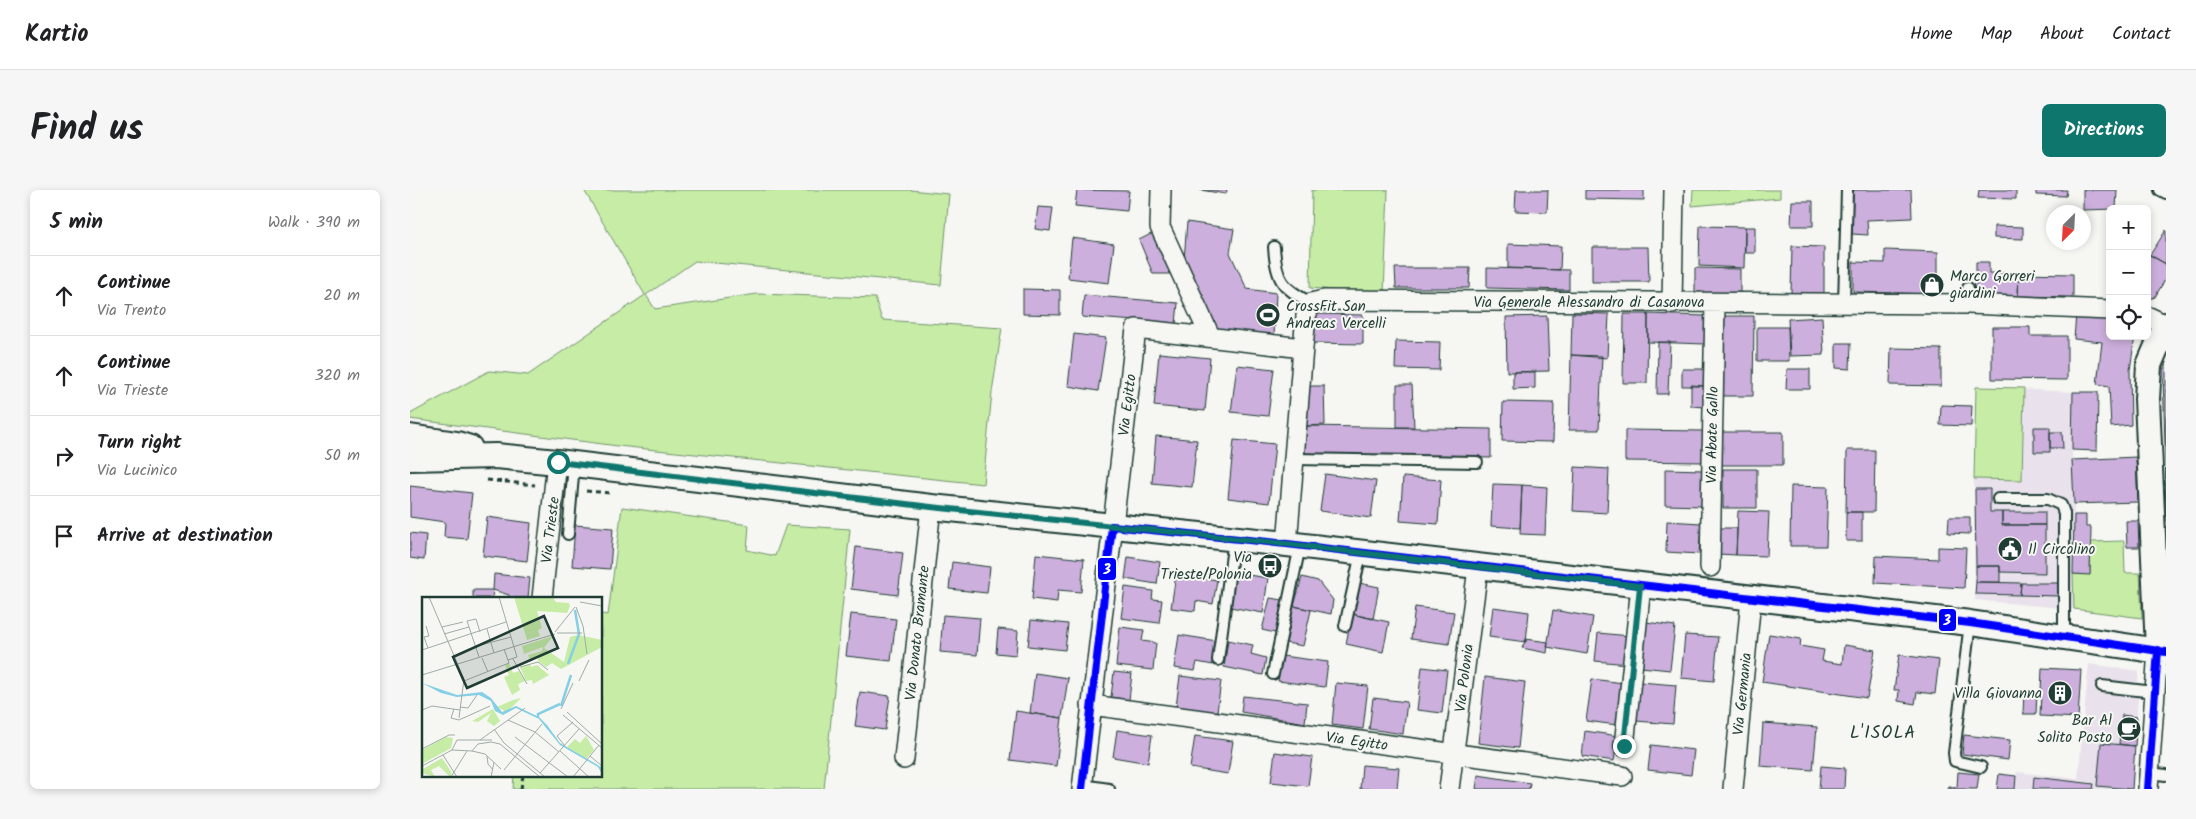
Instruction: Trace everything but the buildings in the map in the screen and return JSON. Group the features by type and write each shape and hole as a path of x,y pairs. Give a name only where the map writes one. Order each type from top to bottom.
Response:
{"street":[{"path":"1161,190 1160,227 1210,336"},
{"path":"1672,304 1674,190"},
{"name":"Via Generale Alessandro di Casanova","path":"1311,303 1334,300 1844,304 1968,296 2106,310"},
{"name":"Via Abate Gallo","path":"1710,567 1715,302"},
{"path":"1293,545 1294,459 1306,316 1311,303"},
{"path":"2151,318 2166,325 2149,365 2147,399 2162,651 2154,692 2154,779"},
{"name":"Via Egitto","path":"1082,787 1136,329 1303,348"},
{"path":"410,437 457,444 496,456"},
{"path":"410,458 496,456 630,470 931,507 1293,545 1478,568 1970,623 2064,635 2162,651"},
{"name":"Via Trieste","path":"542,597 566,463"},
{"name":"Via Donato Bramante","path":"904,759 931,507"},
{"name":"Via Polonia","path":"1449,789 1478,568"},
{"path":"1624,746 1640,586"},
{"name":"Via Germania","path":"1733,789 1751,599"},
{"name":"Via Egitto","path":"1091,705 1622,776"}],"lane":[{"path":"1844,304 1847,190"},
{"path":"2160,190 2166,192"},
{"path":"1274,246 1275,267 1282,282 1291,292 1311,303"},
{"path":"1294,459 1477,462"},
{"path":"566,463 568,534"},
{"path":"1998,499 2048,499 2061,505 2064,513 2064,635"},
{"path":"1218,660 1234,539"},
{"path":"1273,674 1293,545"},
{"path":"1346,626 1361,553"},
{"path":"1970,623 1954,753 1955,761 1980,768"},
{"path":"2102,686 2154,692"},
{"path":"1082,787 1109,789"}],"path":[{"path":"521,789 523,776"}],"shaded area":[{"path":"1976,387 2073,392 2074,609 1975,600 1974,479"},
{"path":"2089,664 2139,671 2134,695 2138,697 2132,789 2015,789 2017,772 2078,779"}],"green space":[{"path":"584,190 910,190 949,194 941,285 695,261 646,295 655,309 757,294 875,298 882,320 1002,328 992,392 983,484 618,446 410,419 410,414 489,371 528,375 645,295"},
{"path":"1312,190 1388,190 1384,294 1310,288"},
{"path":"1693,190 1780,190 1780,198 1692,206"},
{"path":"1976,387 2024,388 2022,480 1974,479"},
{"path":"622,507 749,525 747,550 775,556 786,525 850,529 824,789 513,789 514,776 602,776 602,614 608,615"},
{"path":"2124,541 2125,573 2140,573 2142,618 2074,609 2073,574 2090,574 2091,542"}],"transit line":[{"name":"3","path":"1082,789 1112,526 1287,544 1970,623 2166,652"},
{"name":"3","path":"2148,789 2158,650"}],"place":[{"name":"Marco Gorreri giardini","path":"1932,285"},
{"name":"CrossFit San Andreas Vercelli","path":"1268,315"},
{"name":"Il Circolino","path":"2010,549"},
{"name":"Via Trieste/Polonia","path":"1270,566"},
{"name":"Villa Giovanna","path":"2060,693"},
{"name":"Bar Al Solito Posto","path":"2129,729"}],"district":[{"name":"L'ISOLA","path":"1883,732"}],"route":[{"path":"558,462 931,507 1287,544 1640,586 1624,746"}]}
